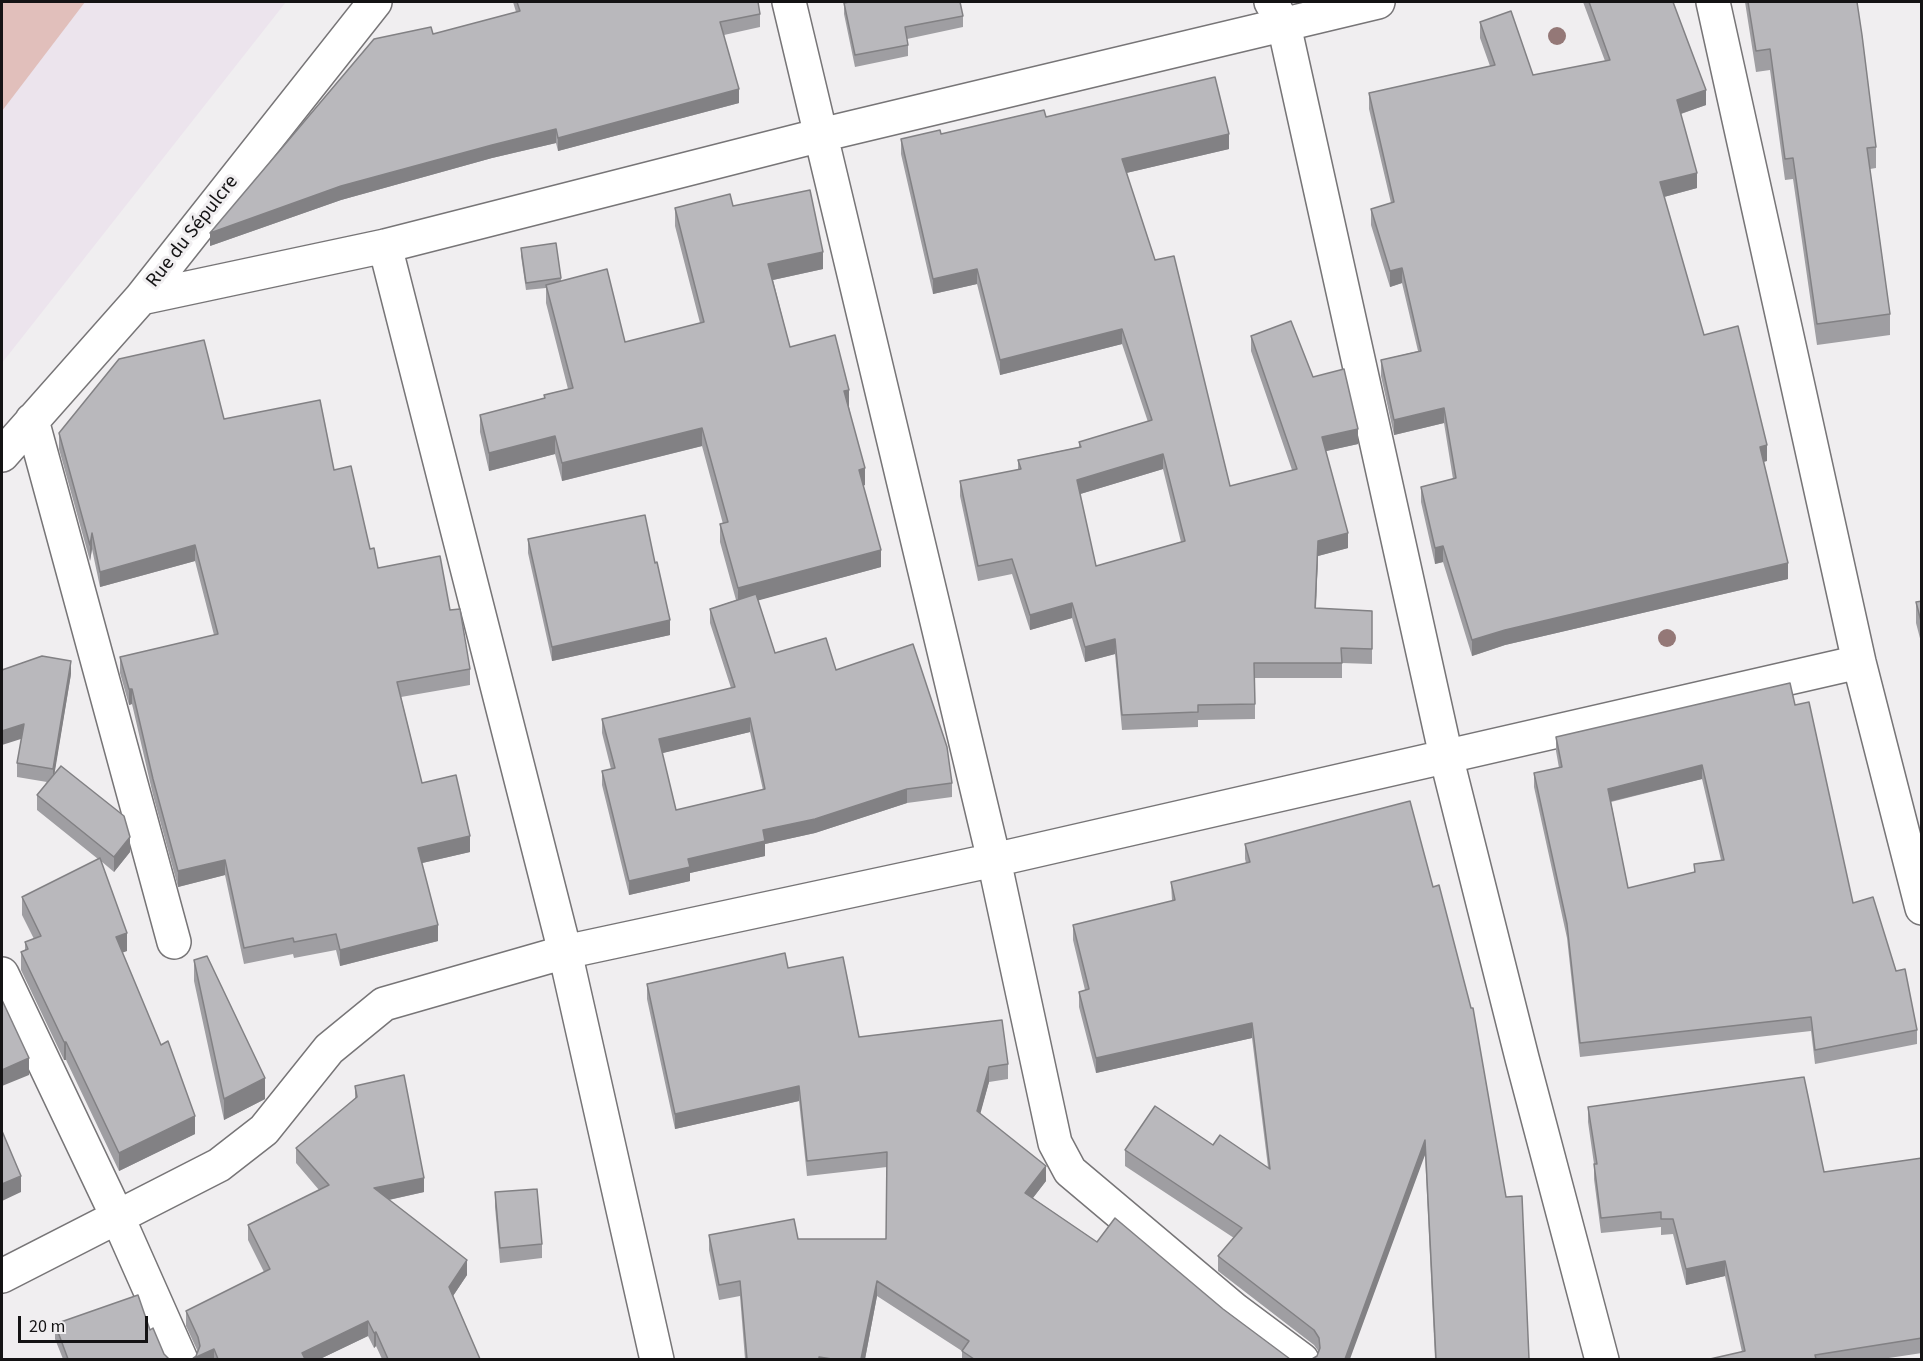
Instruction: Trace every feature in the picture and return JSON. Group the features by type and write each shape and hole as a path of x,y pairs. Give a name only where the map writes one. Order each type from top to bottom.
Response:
{"street":[{"name":"Rue du Sépulcre","path":"2,455 141,298 375,2"},
{"path":"789,2 994,860 1055,1143 1070,1171 1235,1310 1302,1359"},
{"path":"141,298 385,246 821,135 1278,13 1378,2"},
{"path":"1713,2 1859,662 1922,908"},
{"path":"1278,13 1446,756 1525,1069 1602,1359"},
{"path":"385,246 565,952 657,1359"},
{"path":"32,420 174,942"},
{"path":"2,1276 219,1165 264,1130 329,1049 384,1004 565,952 994,860 1859,662"},
{"path":"2,974 118,1218 181,1359"}],"shaded area":[{"path":"2,2 286,2 2,363"},
{"path":"2,2 85,2 2,111"}],"building":[{"path":"517,2 758,2 760,14 720,22 739,89 558,138 556,129 341,186 210,233 374,39 431,27 433,34 520,11"},
{"path":"960,2 963,16 905,27 908,45 855,55 844,3"},
{"path":"1589,2 1673,2 1706,90 1677,100 1697,173 1660,182 1704,335 1738,326 1767,445 1760,447 1788,563 1505,630 1472,640 1443,546 1435,548 1421,487 1456,478 1444,408 1394,420 1381,360 1421,351 1402,268 1390,271 1371,209 1394,202 1369,93 1495,65 1480,22 1511,11 1533,75 1610,60"},
{"path":"1748,2 1857,2 1876,147 1867,148 1890,314 1817,324 1793,158 1785,159 1770,49 1756,51"},
{"path":"1215,77 1229,134 1122,159 1155,260 1174,256 1230,486 1297,469 1251,336 1291,321 1313,377 1344,369 1358,429 1322,437 1348,533 1318,541 1315,608 1372,611 1372,649 1341,648 1342,663 1254,663 1255,704 1198,705 1198,712 1122,715 1115,639 1085,647 1072,603 1030,615 1012,559 978,566 960,481 1021,469 1018,460 1081,447 1079,442 1152,420 1122,329 1000,360 977,269 933,279 901,139 940,130 941,134 1044,110 1046,117","holes":["1163,454 1185,541 1096,566 1077,480"]},
{"path":"810,190 823,252 768,264 790,347 835,335 849,390 844,391 865,468 859,470 881,550 738,588 720,524 728,522 702,428 562,463 555,436 489,453 480,415 573,388 546,285 607,269 625,342 704,322 675,208 730,194 733,206"},
{"path":"556,243 561,278 526,283 521,248"},
{"path":"204,340 224,419 320,400 334,470 351,466 370,549 374,548 378,568 440,556 450,610 460,609 470,669 397,682 422,783 456,775 470,836 418,848 438,925 340,950 336,934 294,942 293,938 244,948 225,860 178,871 132,689 129,689 120,657 218,634 195,545 100,572 92,533 90,545 59,433 119,359"},
{"path":"645,515 670,620 552,647 528,539"},
{"path":"756,594 775,653 826,638 836,670 913,644 947,747 952,783 907,789 815,819 763,830 765,841 688,859 690,867 629,881 602,771 615,768 602,719 735,687 710,609","holes":["750,718 765,789 676,810 659,739"]},
{"path":"1922,601 1922,625 1916,602"},
{"path":"42,656 71,661 53,769 17,763 24,724 2,731 2,670"},
{"path":"1790,683 1795,705 1809,702 1853,903 1873,897 1896,971 1905,969 1917,1030 1815,1050 1811,1017 1580,1043 1567,924 1534,773 1562,767 1556,737","holes":["1702,765 1724,860 1694,864 1695,872 1628,888 1608,789"]},
{"path":"61,766 124,816 130,837 114,857 37,795"},
{"path":"1410,801 1433,887 1439,885 1471,1008 1473,1008 1506,1197 1522,1196 1529,1359 1436,1359 1425,1140 1345,1359 1312,1359 1317,1356 1320,1348 1319,1338 1314,1330 1218,1256 1242,1228 1125,1150 1155,1106 1213,1145 1220,1135 1270,1169 1252,1023 1096,1058 1079,992 1089,989 1073,925 1175,900 1171,882 1250,862 1245,844"},
{"path":"100,858 127,933 116,937 161,1045 168,1041 195,1116 119,1153 21,952 28,949 25,942 41,936 22,897"},
{"path":"785,953 788,968 843,957 859,1037 1002,1020 1008,1064 989,1067 977,1111 1046,1166 1025,1193 1097,1242 1115,1218 1223,1309 1290,1359 974,1359 962,1351 969,1341 877,1281 861,1359 819,1357 819,1359 747,1359 740,1281 719,1285 709,1235 794,1219 798,1239 886,1239 887,1152 807,1161 799,1086 675,1114 647,984"},
{"path":"207,956 265,1078 224,1099 194,960"},
{"path":"2,1000 29,1058 2,1070"},
{"path":"404,1075 424,1178 374,1188 467,1260 449,1287 480,1359 388,1359 376,1332 374,1333 368,1321 302,1353 305,1359 218,1359 214,1349 192,1359 196,1356 200,1346 186,1311 270,1269 248,1225 329,1185 296,1148 357,1097 355,1086"},
{"path":"1804,1077 1824,1172 1922,1158 1922,1338 1815,1355 1816,1359 1710,1359 1745,1351 1725,1261 1686,1269 1673,1219 1661,1219 1661,1212 1601,1218 1594,1164 1597,1164 1588,1107"},
{"path":"2,1131 21,1176 2,1184"},
{"path":"537,1189 542,1244 500,1248 495,1192"},
{"path":"138,1295 150,1330 153,1328 164,1354 169,1359 68,1359 55,1324"}]}
